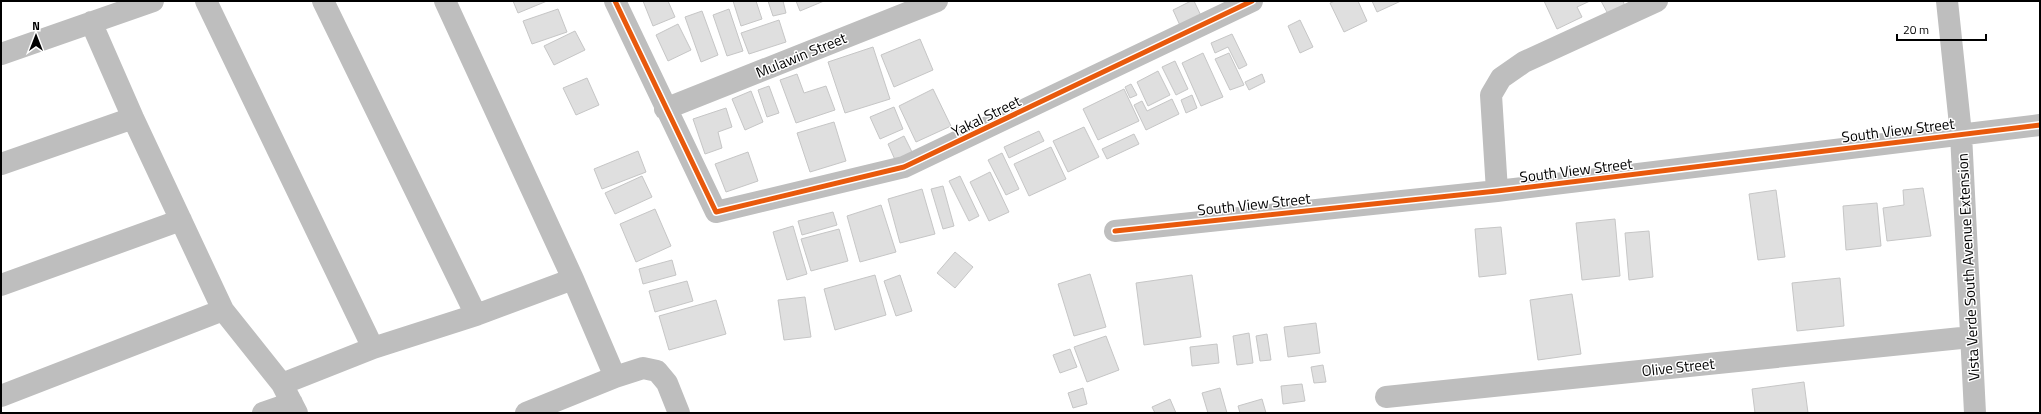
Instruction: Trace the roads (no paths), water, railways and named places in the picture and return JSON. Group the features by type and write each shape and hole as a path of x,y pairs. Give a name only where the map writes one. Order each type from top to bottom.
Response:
{"street":[{"path":"1,54 153,1"},
{"path":"206,1 373,348"},
{"path":"323,1 476,315"},
{"path":"445,1 573,279 615,377"},
{"path":"615,1 665,109"},
{"name":"Mulawin Street","path":"665,109 937,1"},
{"name":"Yakal Street","path":"665,109 716,212 904,167 1252,1"},
{"path":"1497,191 1491,95 1502,78 1524,62 1657,1"},
{"name":"Vista Verde South Avenue Extension","path":"1947,1 1961,134 1975,413"},
{"path":"91,22 133,118 223,310 291,400"},
{"path":"1,164 133,118"},
{"name":"South View Street","path":"1114,231 1497,191 2040,125"},
{"path":"1,285 181,220"},
{"path":"263,413 291,400 373,348 476,315 573,279"},
{"path":"1,396 223,310"},
{"name":"Olive Street","path":"1386,397 1971,338"},
{"path":"526,413 615,377 643,368 657,371 667,383 679,413"}]}
